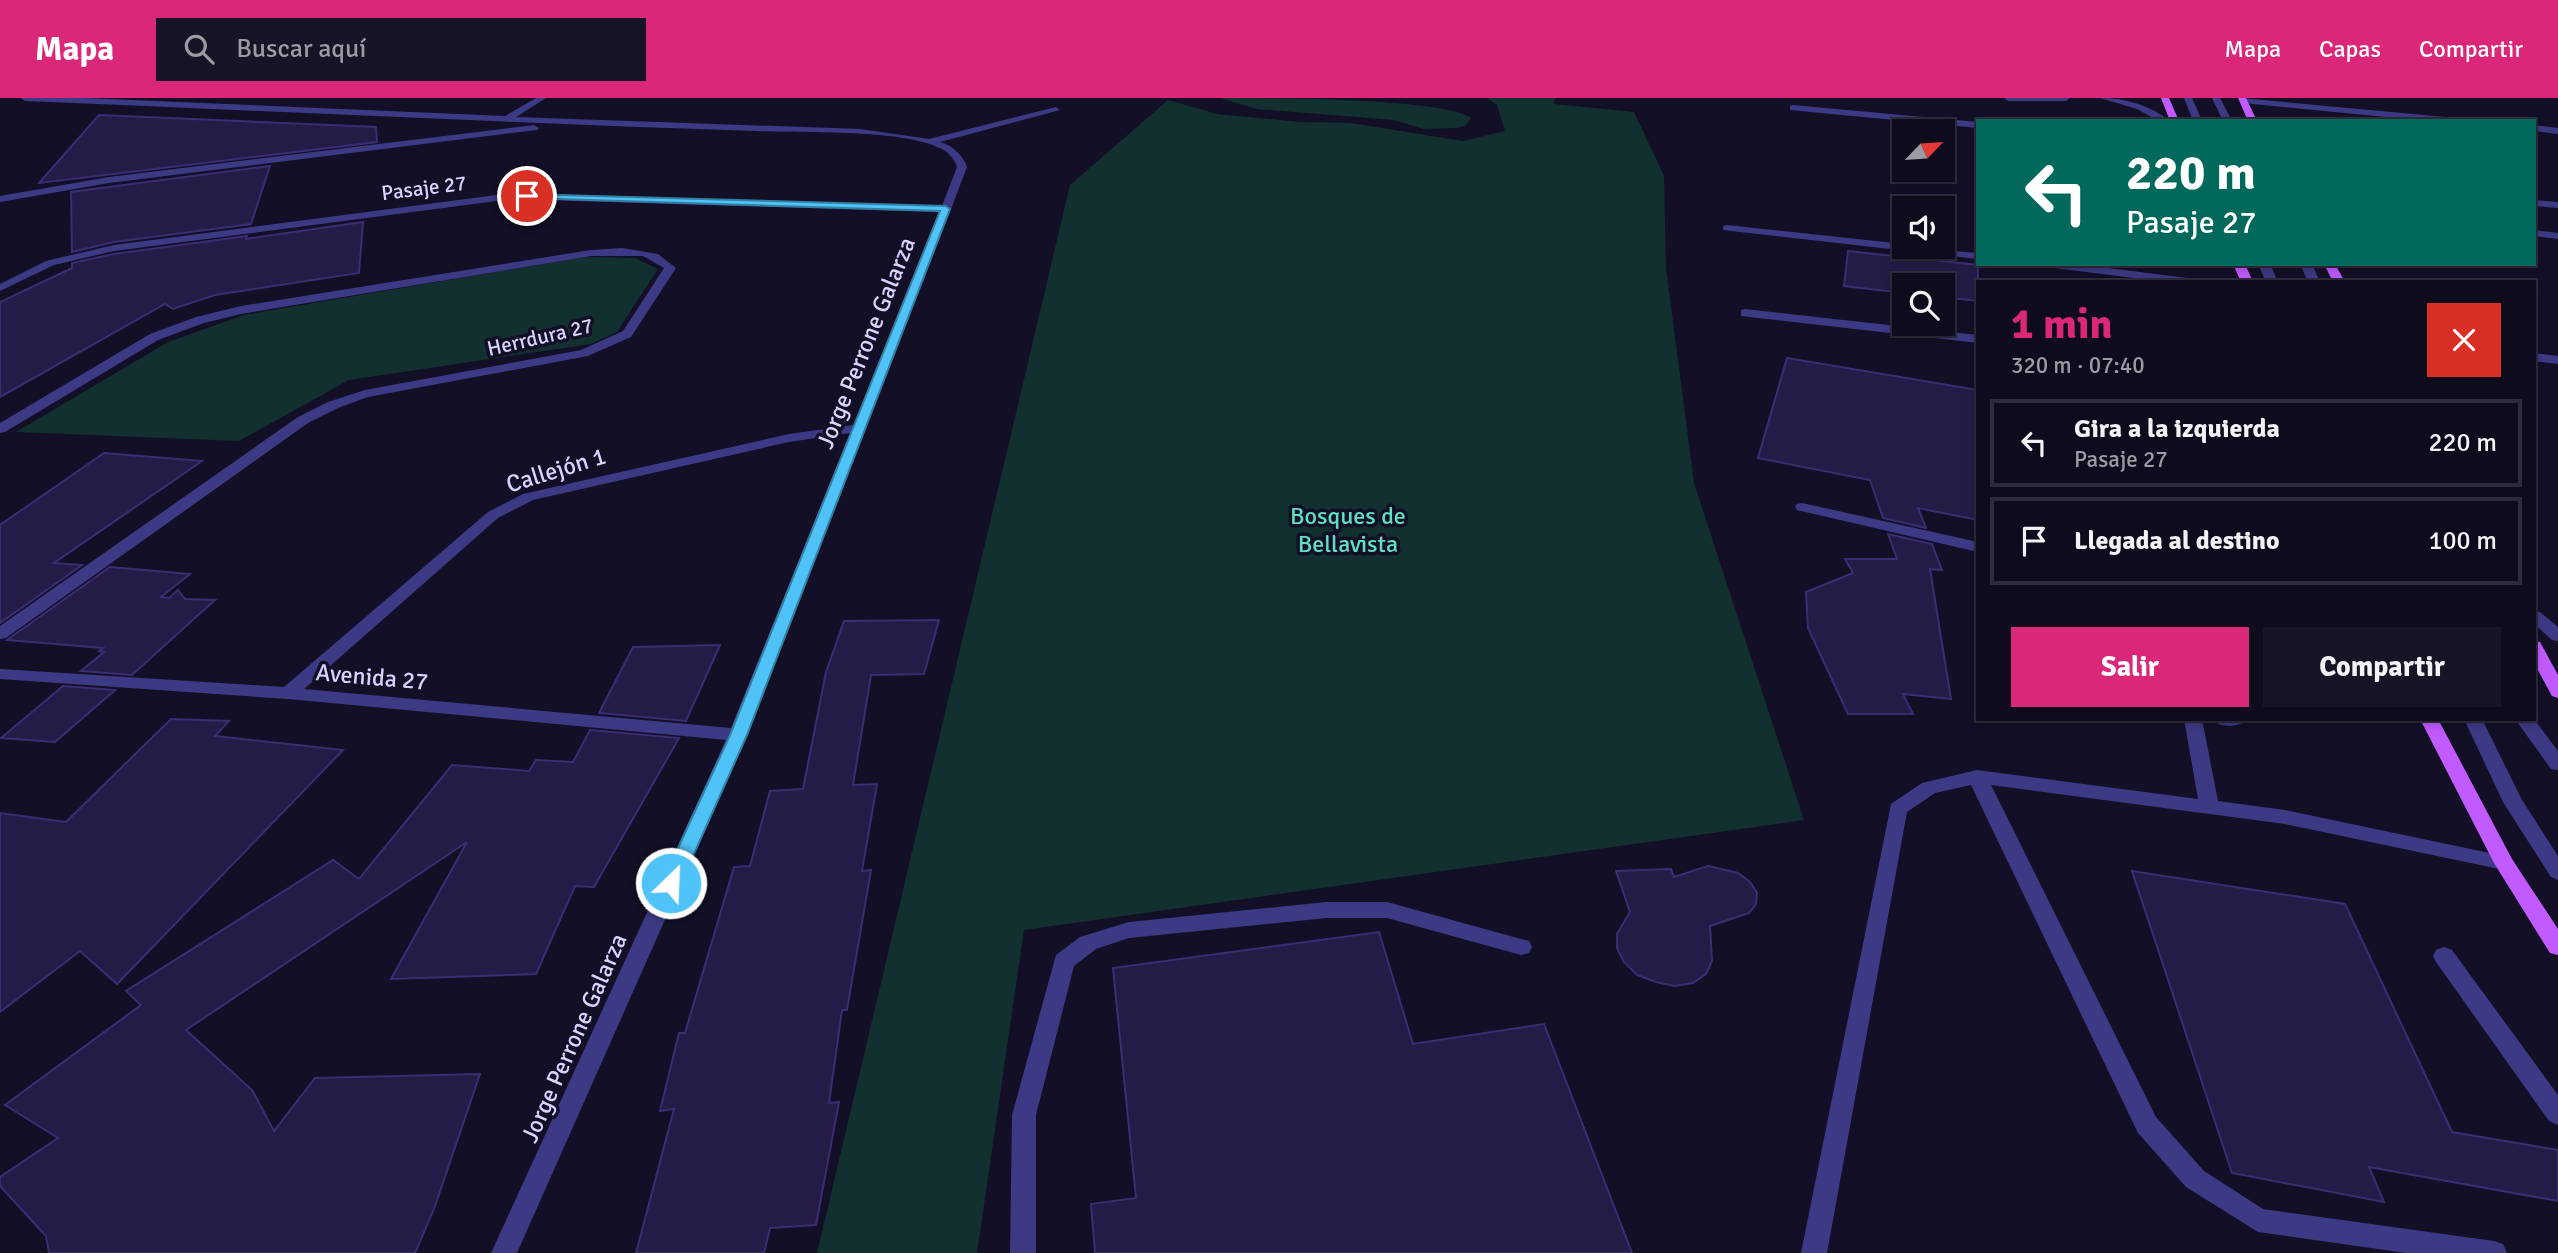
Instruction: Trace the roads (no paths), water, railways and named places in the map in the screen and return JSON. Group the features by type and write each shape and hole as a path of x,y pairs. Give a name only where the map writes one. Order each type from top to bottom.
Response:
{"main road":[{"path":"2165,98 2174,119"},
{"path":"2242,99 2252,119"},
{"path":"2536,650 2558,692"},
{"path":"2430,721 2504,863 2558,947"}],"street":[{"name":"Jorge Perrone Galarza","path":"25,98 860,132 932,141 945,146 960,160 962,167 946,209 738,735 504,1253"},
{"path":"508,118 542,98"},
{"path":"2008,98 2066,98"},
{"path":"2104,98 2140,107 2162,119"},
{"path":"2188,98 2197,119"},
{"path":"2216,98 2227,119"},
{"path":"2242,99 2437,119"},
{"path":"1793,108 1976,125"},
{"path":"932,141 1056,110"},
{"path":"2248,111 2330,119"},
{"path":"0,199 109,180 572,122"},
{"path":"2536,128 2558,131"},
{"name":"Pasaje 27","path":"0,288 50,263 114,248 511,196 555,195 946,209"},
{"path":"2536,203 2558,205"},
{"path":"1727,228 1976,256"},
{"path":"2536,233 2558,236"},
{"name":"Herrdura 27","path":"0,429 153,337 211,317 591,253 642,253 664,261 670,268 627,334 611,342 584,353 365,394 333,405 303,421 0,634"},
{"path":"2063,266 2179,280"},
{"path":"1745,313 1976,339"},
{"path":"2536,357 2558,360"},
{"name":"Callejón 1","path":"288,694 493,515 528,497 789,438 859,428"},
{"path":"1802,507 1976,547"},
{"path":"2536,618 2558,636"},
{"name":"Avenida 27","path":"0,674 288,694 738,735"},
{"path":"2193,721 2209,808"},
{"path":"2474,721 2513,802 2558,872"},
{"path":"2526,721 2558,764"},
{"path":"1977,777 2015,850 2147,1125 2195,1179 2258,1220 2494,1253"},
{"path":"1814,1253 1898,809 1930,788 1977,777 2285,817 2504,863"},
{"path":"1023,1253 1024,1115 1064,961 1088,943 1129,930 1327,910 1387,910 1521,947"},
{"path":"2444,956 2558,1114"}],"park label":[{"name":"Bosques de Bellavista","path":"1348,530"}]}
